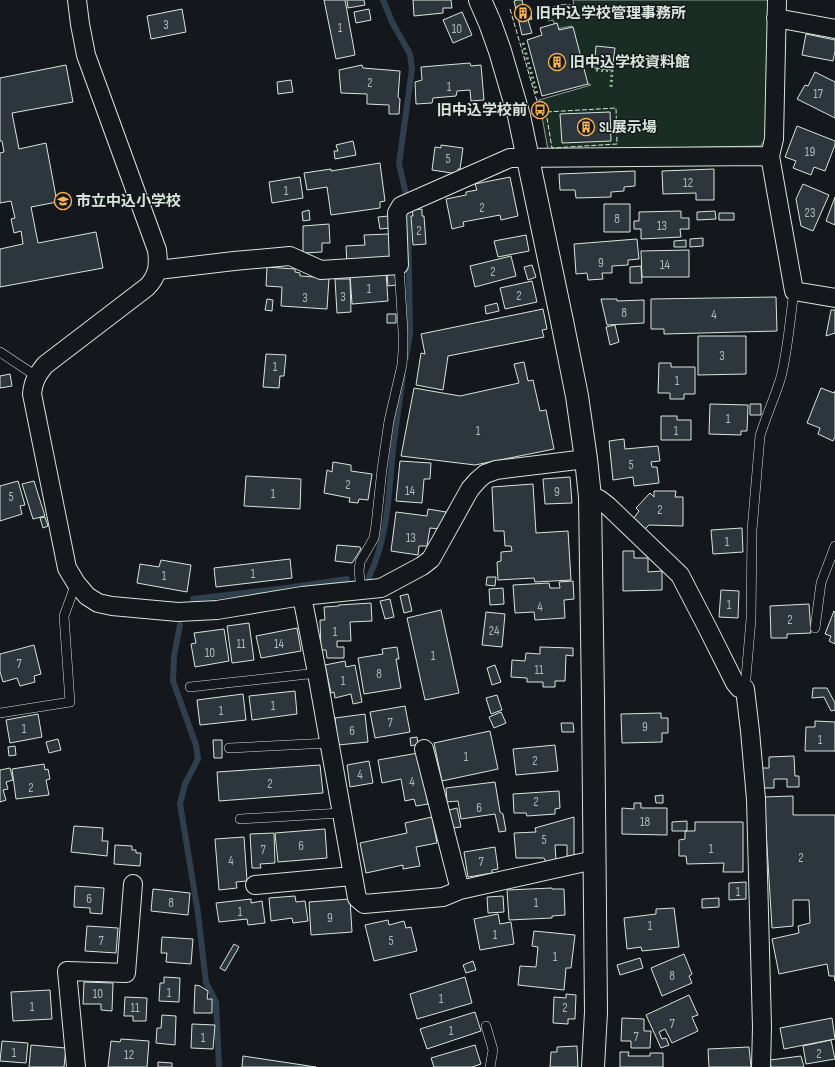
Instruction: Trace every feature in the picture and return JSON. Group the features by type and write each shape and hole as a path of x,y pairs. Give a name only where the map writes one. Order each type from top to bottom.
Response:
{"main road":[{"path":"480,0 490,23 510,84 528,158 577,396 586,459 590,497 596,1012 593,1067"}],"street":[{"path":"77,0 86,55 157,250 158,261 158,270 153,280 147,287 45,365 36,376 32,385 32,394 67,568 76,583 87,596 98,603 112,606 178,612 217,610 302,596 381,588 422,566 431,559 470,489 485,474 505,468 586,459"},
{"path":"777,0 774,139 770,156 794,291 835,298"},
{"path":"776,18 835,29"},
{"path":"158,270 290,256 321,270 399,265 397,212 401,206 510,158 770,156"},
{"path":"590,497 599,499 608,506 680,575 735,683 739,688 745,689 756,799 761,1067"},
{"path":"302,596 357,898 364,904 443,897 460,890 594,860"},
{"path":"424,749 460,890"},
{"path":"255,885 352,876"},
{"path":"76,1067 67,971 126,973 133,884"}],"lane":[{"path":"361,589 359,571 360,562 374,538 389,421 402,365 403,332 399,265"},
{"path":"745,689 751,619 752,530 760,436 781,376 794,291"},
{"path":"0,352 36,376"},
{"path":"815,628 821,583 835,546"},
{"path":"0,713 70,702 64,616 76,583"},
{"path":"190,687 317,673"},
{"path":"229,748 329,743"},
{"path":"240,819 341,813"},
{"path":"486,1026 493,1050 490,1067"}],"green space":[{"path":"573,0 772,0 768,137 760,146 548,150 539,100 591,85 587,84 572,26 556,29 553,20 548,21 546,10 563,4 574,6"}],"building":[{"path":"324,0 345,0 355,55 336,59"},
{"path":"347,0 364,0 365,5 348,8"},
{"path":"413,0 451,0 452,8 443,8 443,13 414,16"},
{"name":"旧中込学校管理事務所","path":"522,0 524,8 528,7 532,19 528,20 532,33 522,35 514,1"},
{"path":"182,9 186,32 151,39 147,16"},
{"path":"369,9 371,20 356,23 354,12"},
{"path":"462,12 472,35 453,43 443,20"},
{"name":"旧中込学校資料館","path":"557,23 559,30 573,27 588,84 542,96 527,40 542,35 540,28"},
{"path":"806,34 835,40 833,61 802,55"},
{"path":"596,46 615,48 612,70 594,68"},
{"path":"470,63 471,66 481,65 484,100 471,101 470,90 457,91 456,96 433,98 432,103 416,104 415,82 422,80 421,67"},
{"path":"66,65 73,102 12,113 19,149 46,143 57,202 31,207 38,243 96,232 103,268 0,287 0,249 23,244 21,231 14,233 11,219 15,218 11,201 0,203 0,153 4,152 2,141 0,141 0,78"},
{"path":"362,65 363,68 400,71 398,97 400,99 399,114 389,114 389,105 367,104 367,94 341,93 339,70"},
{"path":"815,72 835,82 835,118 797,99 805,85 808,86"},
{"path":"291,80 293,92 278,94 277,82"},
{"name":"SL展示場","path":"610,112 611,141 562,143 560,114"},
{"path":"797,126 835,141 835,145 825,171 814,167 811,175 793,168 796,161 785,157"},
{"path":"353,141 356,155 335,159 334,151 338,151 336,145"},
{"path":"441,145 463,148 458,174 432,170 435,147 441,148"},
{"path":"380,163 385,201 380,202 380,208 331,215 327,187 307,190 304,173 331,169 331,171"},
{"path":"714,169 714,200 696,200 696,193 663,194 662,171"},
{"path":"635,171 635,186 624,187 624,191 611,192 611,197 576,198 575,190 560,190 559,174"},
{"path":"300,177 303,198 272,203 269,182"},
{"path":"510,177 518,216 501,220 500,215 463,222 464,226 452,229 446,199 466,195 466,192 477,190 475,184"},
{"path":"803,184 829,195 813,231 801,226 796,199"},
{"path":"835,197 835,225 826,221"},
{"path":"604,204 630,204 630,232 604,232"},
{"path":"422,209 426,244 413,245 412,210"},
{"path":"309,210 310,220 303,221 302,212"},
{"path":"681,211 681,218 689,218 689,229 680,229 681,237 641,239 641,229 634,229 634,221 639,221 639,212"},
{"path":"715,211 716,219 697,220 697,212"},
{"path":"719,213 734,213 734,220 719,220"},
{"path":"389,216 390,228 380,229 378,217"},
{"path":"329,224 330,243 322,243 322,252 303,253 303,226"},
{"path":"389,234 391,257 347,265 346,246 365,245 364,235"},
{"path":"526,235 529,251 498,257 494,241"},
{"path":"703,238 703,246 690,247 690,239"},
{"path":"637,239 639,259 628,260 628,265 612,266 612,273 602,273 603,279 588,280 587,273 576,274 574,244"},
{"path":"686,240 686,247 674,247 674,241"},
{"path":"689,250 689,277 642,277 641,251"},
{"path":"511,256 516,276 475,287 470,266"},
{"path":"532,265 536,277 528,280 524,267"},
{"path":"641,266 642,283 630,283 630,267"},
{"path":"267,267 295,269 295,272 300,273 300,276 329,278 327,309 281,306 282,287 266,286"},
{"path":"395,272 396,285 388,286 387,273"},
{"path":"386,273 388,301 352,304 350,275"},
{"path":"335,279 350,279 351,312 337,313"},
{"path":"532,281 537,302 505,309 500,288"},
{"path":"776,297 777,331 664,334 664,329 651,329 651,299"},
{"path":"267,299 273,300 272,311 265,310"},
{"path":"601,299 617,299 617,301 644,300 644,323 607,325"},
{"path":"497,303 499,311 486,314 485,306"},
{"path":"543,309 547,329 542,330 544,337 448,356 443,390 416,385 421,353 425,354 421,334"},
{"path":"831,310 835,310 835,333 826,336"},
{"path":"387,314 396,314 396,323 387,323"},
{"path":"615,325 619,342 610,345 606,327"},
{"path":"698,336 746,336 746,374 698,375"},
{"path":"266,354 286,355 284,376 280,376 279,388 263,387"},
{"path":"524,362 528,381 533,380 540,411 546,410 554,449 475,465 401,456 414,388 460,396 519,383 514,364"},
{"path":"659,363 671,363 671,367 695,367 695,394 684,394 684,399 670,399 670,393 658,393"},
{"path":"10,374 12,386 0,388 0,376"},
{"path":"821,388 834,393 835,391 835,437 833,441 818,434 820,428 807,423"},
{"path":"710,404 748,405 747,431 741,431 741,435 709,434"},
{"path":"750,404 761,404 761,415 750,415"},
{"path":"661,416 677,416 677,420 691,420 691,440 661,440"},
{"path":"624,439 625,449 658,446 660,461 651,462 652,467 657,467 659,483 634,486 633,477 613,480 609,441"},
{"path":"400,461 431,463 430,479 424,479 422,503 396,501"},
{"path":"333,462 351,465 351,471 372,474 368,500 359,499 358,503 349,502 350,498 324,493 327,470 332,472"},
{"path":"246,476 301,479 300,509 244,506"},
{"path":"570,477 572,503 545,504 543,479"},
{"path":"18,481 25,505 20,506 22,514 0,521 0,486"},
{"path":"34,481 45,516 33,519 22,484"},
{"path":"533,484 536,533 568,531 571,580 535,582 534,578 498,580 497,562 501,561 501,552 512,551 511,546 505,546 504,531 494,531 492,487"},
{"path":"654,491 676,491 675,497 683,497 683,526 649,525 644,530 633,519 639,511 636,508 650,493 654,497"},
{"path":"428,509 446,512 445,522 440,529 430,528 427,546 419,546 418,555 391,551 396,512 427,516"},
{"path":"45,517 48,526 43,528 40,518"},
{"path":"742,528 743,552 713,554 711,530"},
{"path":"337,545 360,547 361,549 352,563 335,561"},
{"path":"623,551 634,551 634,558 648,558 648,572 662,571 662,590 623,591"},
{"path":"290,559 292,578 216,587 214,568"},
{"path":"161,560 191,565 187,592 137,583 140,564 159,567"},
{"path":"487,577 496,577 495,586 486,585"},
{"path":"573,581 574,599 564,600 565,618 535,620 534,612 515,613 513,585 549,583 550,588 560,588 559,582"},
{"path":"503,588 504,604 490,605 489,589"},
{"path":"721,590 739,591 738,618 719,617"},
{"path":"408,594 412,611 404,613 400,596"},
{"path":"390,599 394,617 385,619 380,601"},
{"path":"371,603 372,621 350,622 351,641 337,641 337,647 344,647 344,658 327,658 326,650 321,650 320,620 325,620 324,607"},
{"path":"809,604 811,633 787,634 787,638 771,638 770,606"},
{"path":"441,610 459,693 425,700 407,618"},
{"path":"834,611 835,644 829,641 831,636 825,634"},
{"path":"486,612 505,614 502,647 482,645"},
{"path":"249,623 254,660 232,663 227,626"},
{"path":"297,628 301,651 261,658 256,636"},
{"path":"224,629 229,661 195,667 191,644 196,643 194,633"},
{"path":"34,645 41,674 34,676 35,682 20,686 17,678 3,682 0,672 0,654"},
{"path":"397,647 399,659 396,659 401,688 364,694 358,658 383,654 382,649"},
{"path":"540,647 573,648 573,656 566,655 565,681 555,681 555,687 543,687 543,682 527,682 527,678 511,677 512,660 525,661 526,653 540,654"},
{"path":"345,661 346,667 355,665 362,702 353,704 351,694 335,698 334,692 331,693 325,665"},
{"path":"495,665 501,682 492,685 487,668"},
{"path":"813,688 827,688 835,703 835,710 831,711 824,697 812,698"},
{"path":"295,691 297,714 252,720 249,696"},
{"path":"243,694 246,720 200,725 197,700"},
{"path":"497,695 502,710 491,714 486,698"},
{"path":"405,706 410,732 375,738 370,712"},
{"path":"501,712 506,723 494,728 489,717"},
{"path":"661,713 661,718 668,718 668,733 662,733 662,742 622,743 621,714"},
{"path":"38,714 42,737 10,743 6,720"},
{"path":"365,714 368,742 338,745 335,718"},
{"path":"815,721 835,722 835,751 805,751 806,727 815,727"},
{"path":"561,723 573,723 574,732 562,732"},
{"path":"490,731 498,769 442,781 434,743"},
{"path":"417,737 418,744 411,746 410,738"},
{"path":"58,739 61,750 49,753 46,742"},
{"path":"213,740 222,740 222,758 214,758"},
{"path":"555,745 558,771 516,775 513,749"},
{"path":"15,746 16,755 9,756 8,747"},
{"path":"418,753 428,804 416,806 414,799 405,801 401,779 382,783 378,760"},
{"path":"794,756 795,776 799,776 799,787 787,787 787,779 774,779 774,788 759,788 759,768 769,768 769,757"},
{"path":"369,761 373,783 350,787 347,765"},
{"path":"44,764 45,770 48,769 50,779 46,780 49,795 16,799 12,769"},
{"path":"320,765 323,793 219,801 217,772"},
{"path":"10,768 13,780 6,782 8,789 3,790 6,800 0,802 0,770"},
{"path":"495,782 500,812 503,814 506,831 499,832 495,814 461,819 458,801 447,802 446,788"},
{"path":"559,791 560,808 555,809 555,814 527,816 526,813 514,813 513,794"},
{"path":"663,795 663,803 656,803 655,796"},
{"path":"793,796 793,815 835,815 835,981 834,976 829,976 827,964 779,974 772,939 799,933 798,926 810,923 809,900 793,900 793,926 772,928 764,797"},
{"path":"634,803 641,803 641,808 667,808 667,835 622,834 622,808 634,809"},
{"path":"457,808 461,827 453,828 449,810"},
{"path":"432,817 437,843 416,847 420,866 403,869 403,865 366,873 360,843 407,833 405,823"},
{"path":"574,817 574,855 567,856 567,845 555,845 556,860 546,862 544,858 516,858 514,833 536,832 535,828"},
{"path":"687,821 687,831 672,831 672,822"},
{"path":"695,822 743,822 743,872 723,872 724,863 687,864 686,856 679,856 679,840 685,839 685,831 695,831"},
{"path":"74,826 103,828 102,841 108,841 107,856 71,852"},
{"path":"325,829 327,858 278,862 275,833"},
{"path":"274,833 275,863 260,864 261,868 252,868 250,834"},
{"path":"244,837 247,881 236,882 237,888 219,890 215,839"},
{"path":"115,845 132,846 132,850 136,850 136,853 141,853 140,866 114,864"},
{"path":"495,847 498,869 492,870 492,873 468,877 464,852"},
{"path":"746,882 746,899 729,900 729,883"},
{"path":"75,886 104,888 102,914 90,913 90,908 74,907"},
{"path":"552,888 564,889 565,915 552,916 552,918 509,920 507,890"},
{"path":"153,889 190,893 188,915 151,911"},
{"path":"295,896 296,902 305,901 308,921 293,923 292,918 271,921 269,898"},
{"path":"503,896 504,912 488,913 487,897"},
{"path":"719,898 719,907 702,908 702,899"},
{"path":"251,899 251,903 262,901 265,923 248,925 247,919 219,922 216,903"},
{"path":"350,899 352,932 311,935 309,902"},
{"path":"674,908 679,947 642,951 641,947 627,949 624,918 656,914 656,909"},
{"path":"498,914 500,924 511,922 514,944 480,950 474,919"},
{"path":"388,920 389,925 404,921 406,928 411,927 417,951 374,961 365,925"},
{"path":"87,926 118,928 116,953 85,951"},
{"path":"534,931 575,935 571,968 566,968 564,990 518,985 520,966 536,967 538,947 532,946"},
{"path":"162,937 193,939 191,964 166,962 167,953 161,953"},
{"path":"234,944 239,947 225,971 220,968"},
{"path":"684,954 692,974 689,976 692,983 662,996 651,968"},
{"path":"640,958 643,968 620,975 617,965"},
{"path":"473,961 476,970 466,973 463,965"},
{"path":"164,977 180,978 179,1002 159,1001 160,983 164,983"},
{"path":"465,977 472,1003 417,1019 410,994"},
{"path":"84,982 113,983 112,1011 101,1010 101,1004 83,1004"},
{"path":"195,985 208,991 207,999 212,999 212,1013 194,1013"},
{"path":"50,990 52,1019 13,1021 11,992"},
{"path":"566,994 576,995 575,1019 568,1019 568,1024 553,1023 554,997 566,998"},
{"path":"689,995 698,1015 692,1017 698,1031 672,1043 665,1029 659,1032 662,1039 666,1038 669,1045 661,1048 646,1015"},
{"path":"125,997 147,998 146,1021 133,1021 133,1016 124,1016"},
{"path":"475,1012 481,1031 427,1049 420,1029"},
{"path":"162,1015 176,1016 175,1045 156,1043 157,1028 161,1028"},
{"path":"622,1018 644,1019 644,1031 651,1031 650,1048 631,1048 631,1041 621,1041"},
{"path":"832,1018 835,1039 784,1049 780,1028"},
{"path":"192,1024 215,1025 213,1049 191,1048"},
{"path":"121,1039 149,1041 147,1067 108,1067 111,1041 120,1042"},
{"path":"831,1040 835,1059 806,1064 803,1046"},
{"path":"2,1041 28,1043 26,1063 0,1061"},
{"path":"31,1045 66,1048 64,1067 29,1067"},
{"path":"475,1045 481,1064 472,1067 434,1067 431,1058"},
{"path":"577,1046 578,1067 550,1067 551,1052 557,1052 557,1047"},
{"path":"749,1047 751,1067 709,1067 708,1049"},
{"path":"620,1052 629,1052 628,1056 650,1056 650,1053 663,1053 663,1067 620,1067"},
{"path":"243,1056 316,1067 242,1067"},
{"path":"801,1056 804,1067 771,1067 770,1060"},
{"path":"158,1062 172,1063 172,1067 158,1067"}],"waterway":[{"path":"383,0 392,22 410,54 412,69 399,164 406,194"},
{"path":"406,357 410,334 408,215"},
{"path":"369,577 380,546 387,514 393,449 403,376"},
{"path":"193,599 347,579"},
{"path":"180,625 174,656 173,681 196,745 198,759 185,784 180,804 198,913 206,983 216,1002 219,1067"}],"hedge":[{"path":"523,43 537,94"},
{"path":"596,70 612,71 611,87"}],"fence":[{"path":"510,9 540,109 546,112 616,108 617,144 552,148 546,112"}],"place":[{"name":"旧中込学校管理事務所","path":"523,13"},
{"name":"旧中込学校資料館","path":"557,62"},
{"name":"旧中込学校前","path":"540,110"},
{"name":"SL展示場","path":"586,127"},
{"name":"市立中込小学校","path":"63,201"}]}
